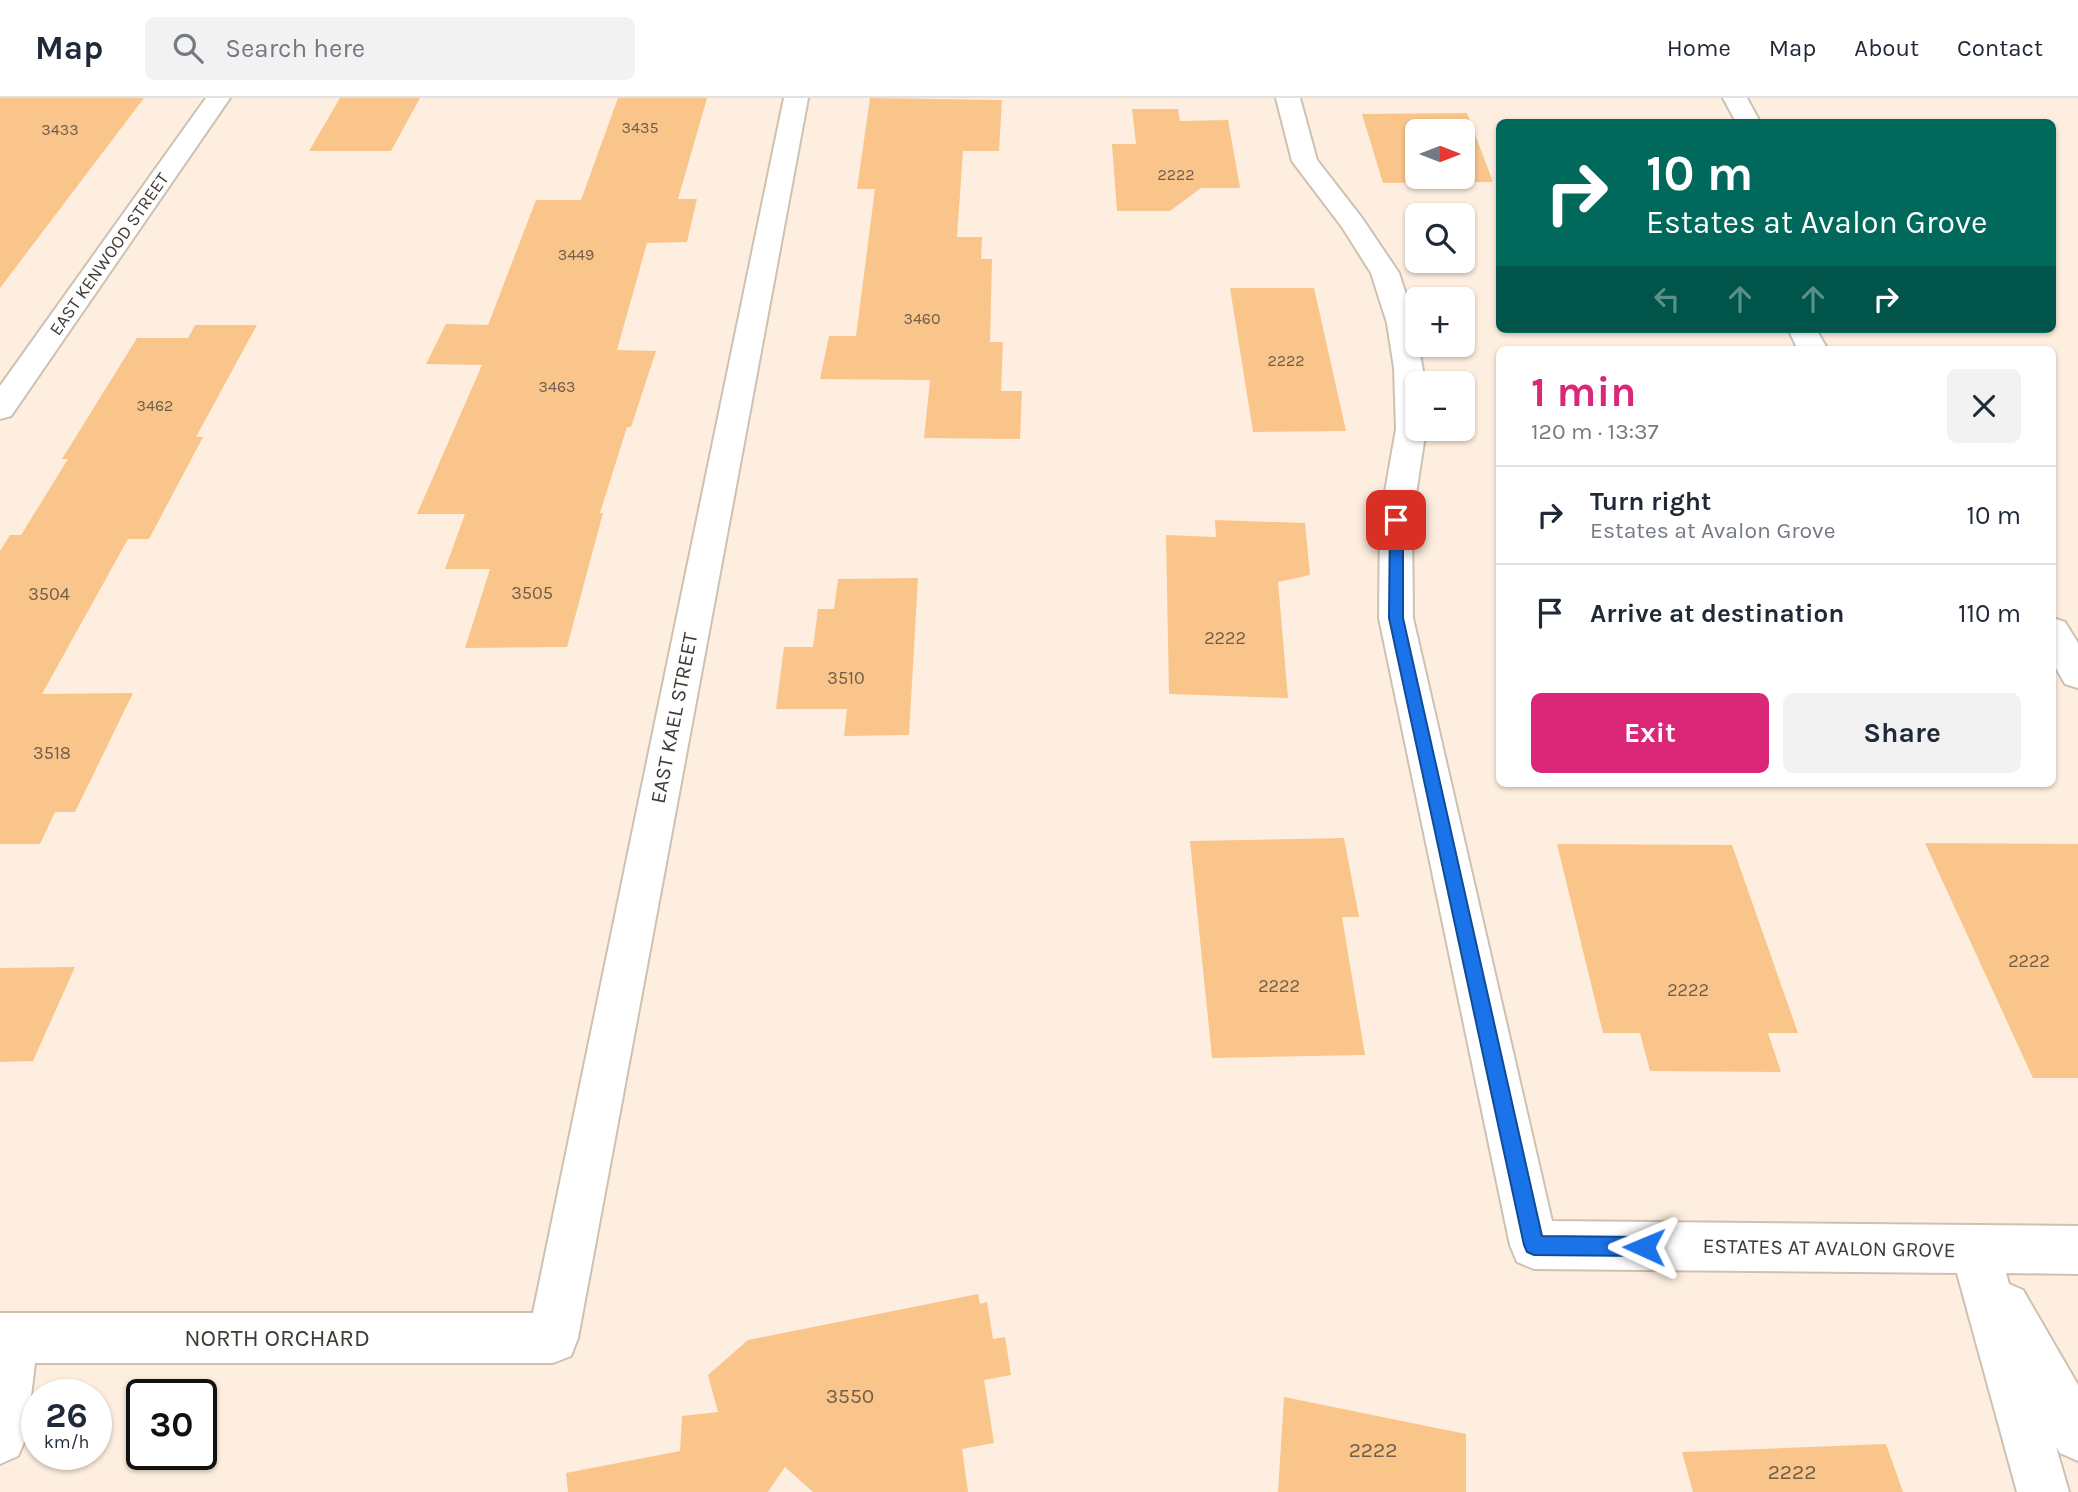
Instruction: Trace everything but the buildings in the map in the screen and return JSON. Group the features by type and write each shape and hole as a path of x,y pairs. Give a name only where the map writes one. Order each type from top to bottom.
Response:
{"street":[{"name":"EAST KENWOOD STREET","path":"0,410 218,98"},
{"name":"EAST KAEL STREET","path":"553,1338 796,98"},
{"name":"ESTATES AT AVALON GROVE","path":"1288,98 1305,161 1353,224 1385,273 1401,323 1409,368 1411,429 1396,520 1396,618 1534,1245 2078,1250"},
{"path":"1734,98 1746,119"},
{"path":"2056,637 2078,674"},
{"name":"ESTATES AT AVALON GROVE","path":"1975,1250 2078,1435"},
{"name":"ESTATES AT AVALON GROVE","path":"1975,1250 2043,1492"},
{"name":"NORTH ORCHARD","path":"4,1346 553,1338"},
{"path":"0,1438 4,1346"}],"route":[{"path":"1396,520 1396,618 1534,1245 1644,1247"}]}
